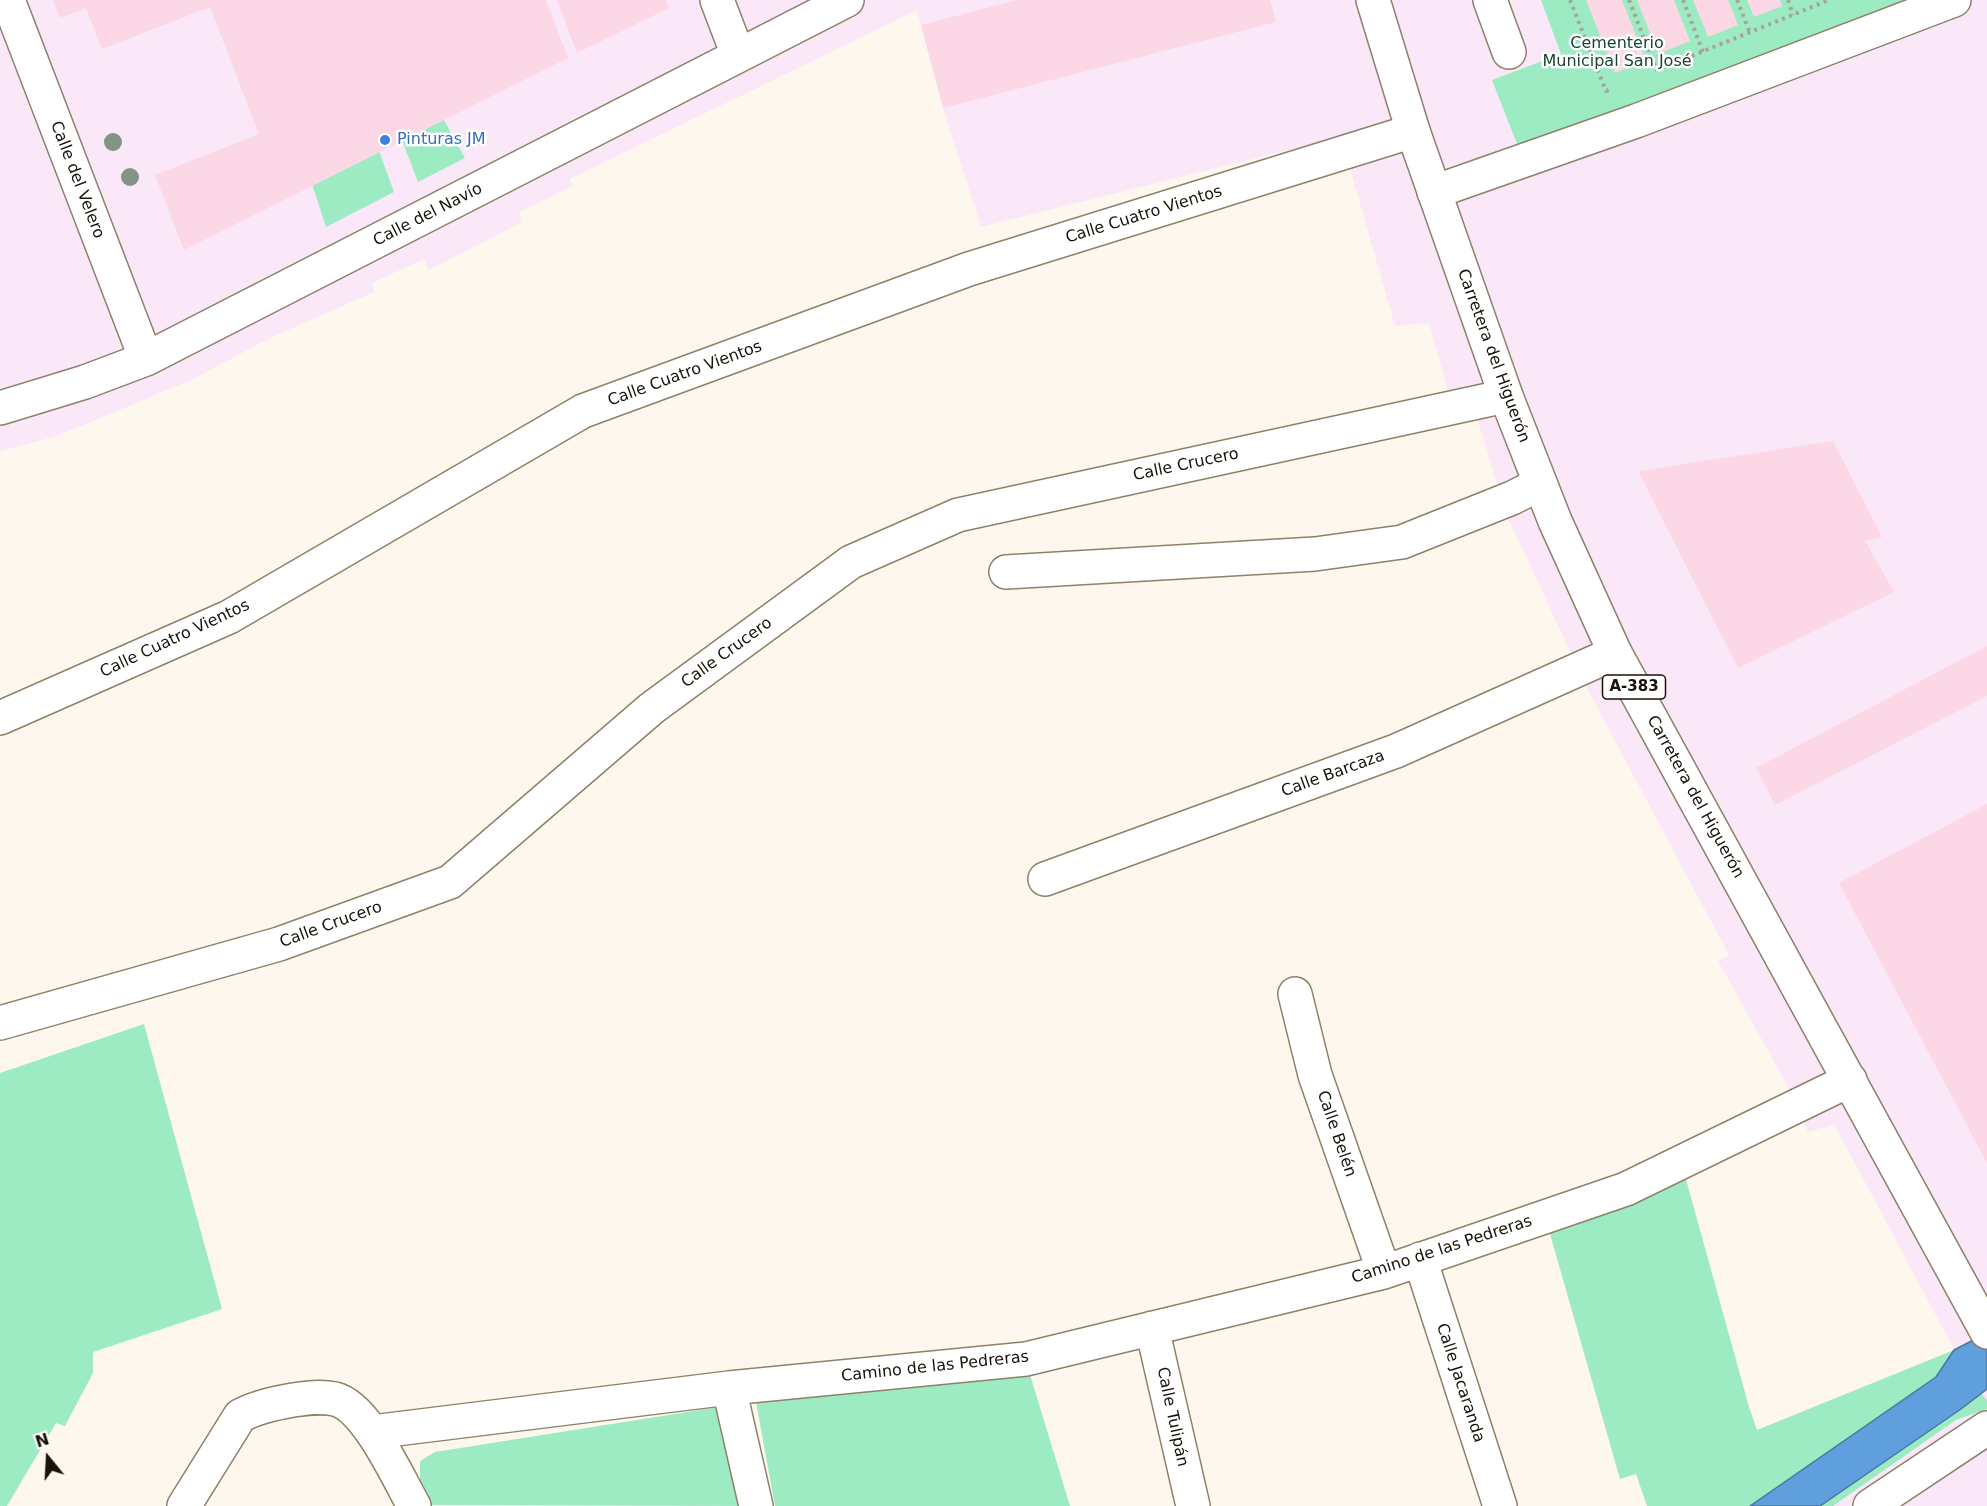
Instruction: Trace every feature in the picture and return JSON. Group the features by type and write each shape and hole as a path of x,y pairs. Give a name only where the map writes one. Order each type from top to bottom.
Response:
{"street":[{"name":"Calle del Velero","path":"8,0 146,359"},
{"path":"717,0 738,55"},
{"name":"Calle del Navío","path":"0,408 85,382 146,359 847,0"},
{"name":"Carretera del Higuerón","path":"1373,0 1413,131 1506,396 1540,484 1615,653 1851,1080 1987,1332"},
{"path":"1490,0 1509,52"},
{"path":"1434,192 1636,121 1954,0"},
{"name":"Calle Cuatro Vientos","path":"0,718 229,617 583,411 969,270 1413,131"},
{"name":"Calle Crucero","path":"0,1023 279,944 450,882 652,708 851,562 958,515 1506,396"},
{"path":"1006,572 1315,554 1402,542 1512,498 1540,484"},
{"name":"Calle Barcaza","path":"1045,879 1396,752 1615,653"},
{"name":"Calle Belén","path":"1295,993 1315,1075 1384,1272"},
{"name":"Camino de las Pedreras","path":"372,1432 729,1388 1026,1359 1384,1272 1626,1189 1851,1080"},
{"name":"Calle Jacaranda","path":"1420,1259 1500,1506"},
{"name":"Calle Tulipán","path":"1152,1329 1193,1506"},
{"path":"729,1388 756,1506"},
{"path":"184,1506 240,1416 276,1403 309,1398 336,1400 355,1412 372,1432 414,1506"},
{"path":"1870,1506 1987,1428"}],"path":[{"path":"1570,0 1606,91 1616,87"},
{"path":"1629,0 1657,71"},
{"path":"1683,0 1703,52"},
{"path":"1737,0 1750,33"},
{"path":"1788,0 1793,15"},
{"path":"1647,75 1829,0"}],"shaded area":[{"path":"0,0 1987,0 1987,1400 1972,1383 1834,1124 1808,1132 1787,1085 1718,961 1729,955 1589,692 1507,516 1476,415 1455,417 1429,323 1395,326 1341,137 981,227 943,108 917,10 570,179 573,186 519,212 522,222 429,270 424,259 372,283 374,292 272,337 189,381 57,436 0,451"},
{"path":"1987,1409 1987,1506 1833,1506 1956,1420"}],"green space":[{"name":"Cementerio Municipal San José","path":"1541,0 1907,0 1519,149 1492,80 1561,54"},
{"path":"444,120 465,158 418,182 402,140"},
{"path":"379,151 394,192 326,227 312,184"},
{"path":"144,1024 222,1309 93,1352 93,1373 65,1426 56,1423 7,1506 0,1506 0,1073"},
{"path":"1684,1172 1757,1430 1954,1350 1972,1383 1987,1400 1987,1409 1956,1420 1833,1506 1647,1506 1636,1474 1620,1479 1548,1227"},
{"path":"1028,1368 1070,1506 775,1506 756,1402 970,1379"},
{"path":"719,1407 746,1506 426,1505 420,1482 420,1461 435,1452"}],"water":[{"path":"1987,1333 1987,1389 1961,1409 1820,1506 1750,1506 1936,1377 1954,1350"}],"building":[{"path":"53,0 546,0 568,58 184,250 155,175 259,134 210,7 102,49 86,8 60,18"},
{"path":"557,0 666,0 669,8 577,53"},
{"path":"1017,0 1270,0 1276,22 943,108 921,25"},
{"path":"1586,0 1622,0 1646,61 1615,73"},
{"path":"1637,0 1674,0 1690,41 1658,54"},
{"path":"1693,0 1728,0 1738,25 1708,37"},
{"path":"1747,0 1780,0 1782,6 1754,17"},
{"path":"1833,441 1882,537 1865,541 1894,592 1738,668 1638,471"},
{"path":"1987,646 1987,696 1775,805 1756,768"},
{"path":"1987,804 1987,1163 1839,883"}],"place":[{"name":"Pinturas JM","path":"385,140"}]}
